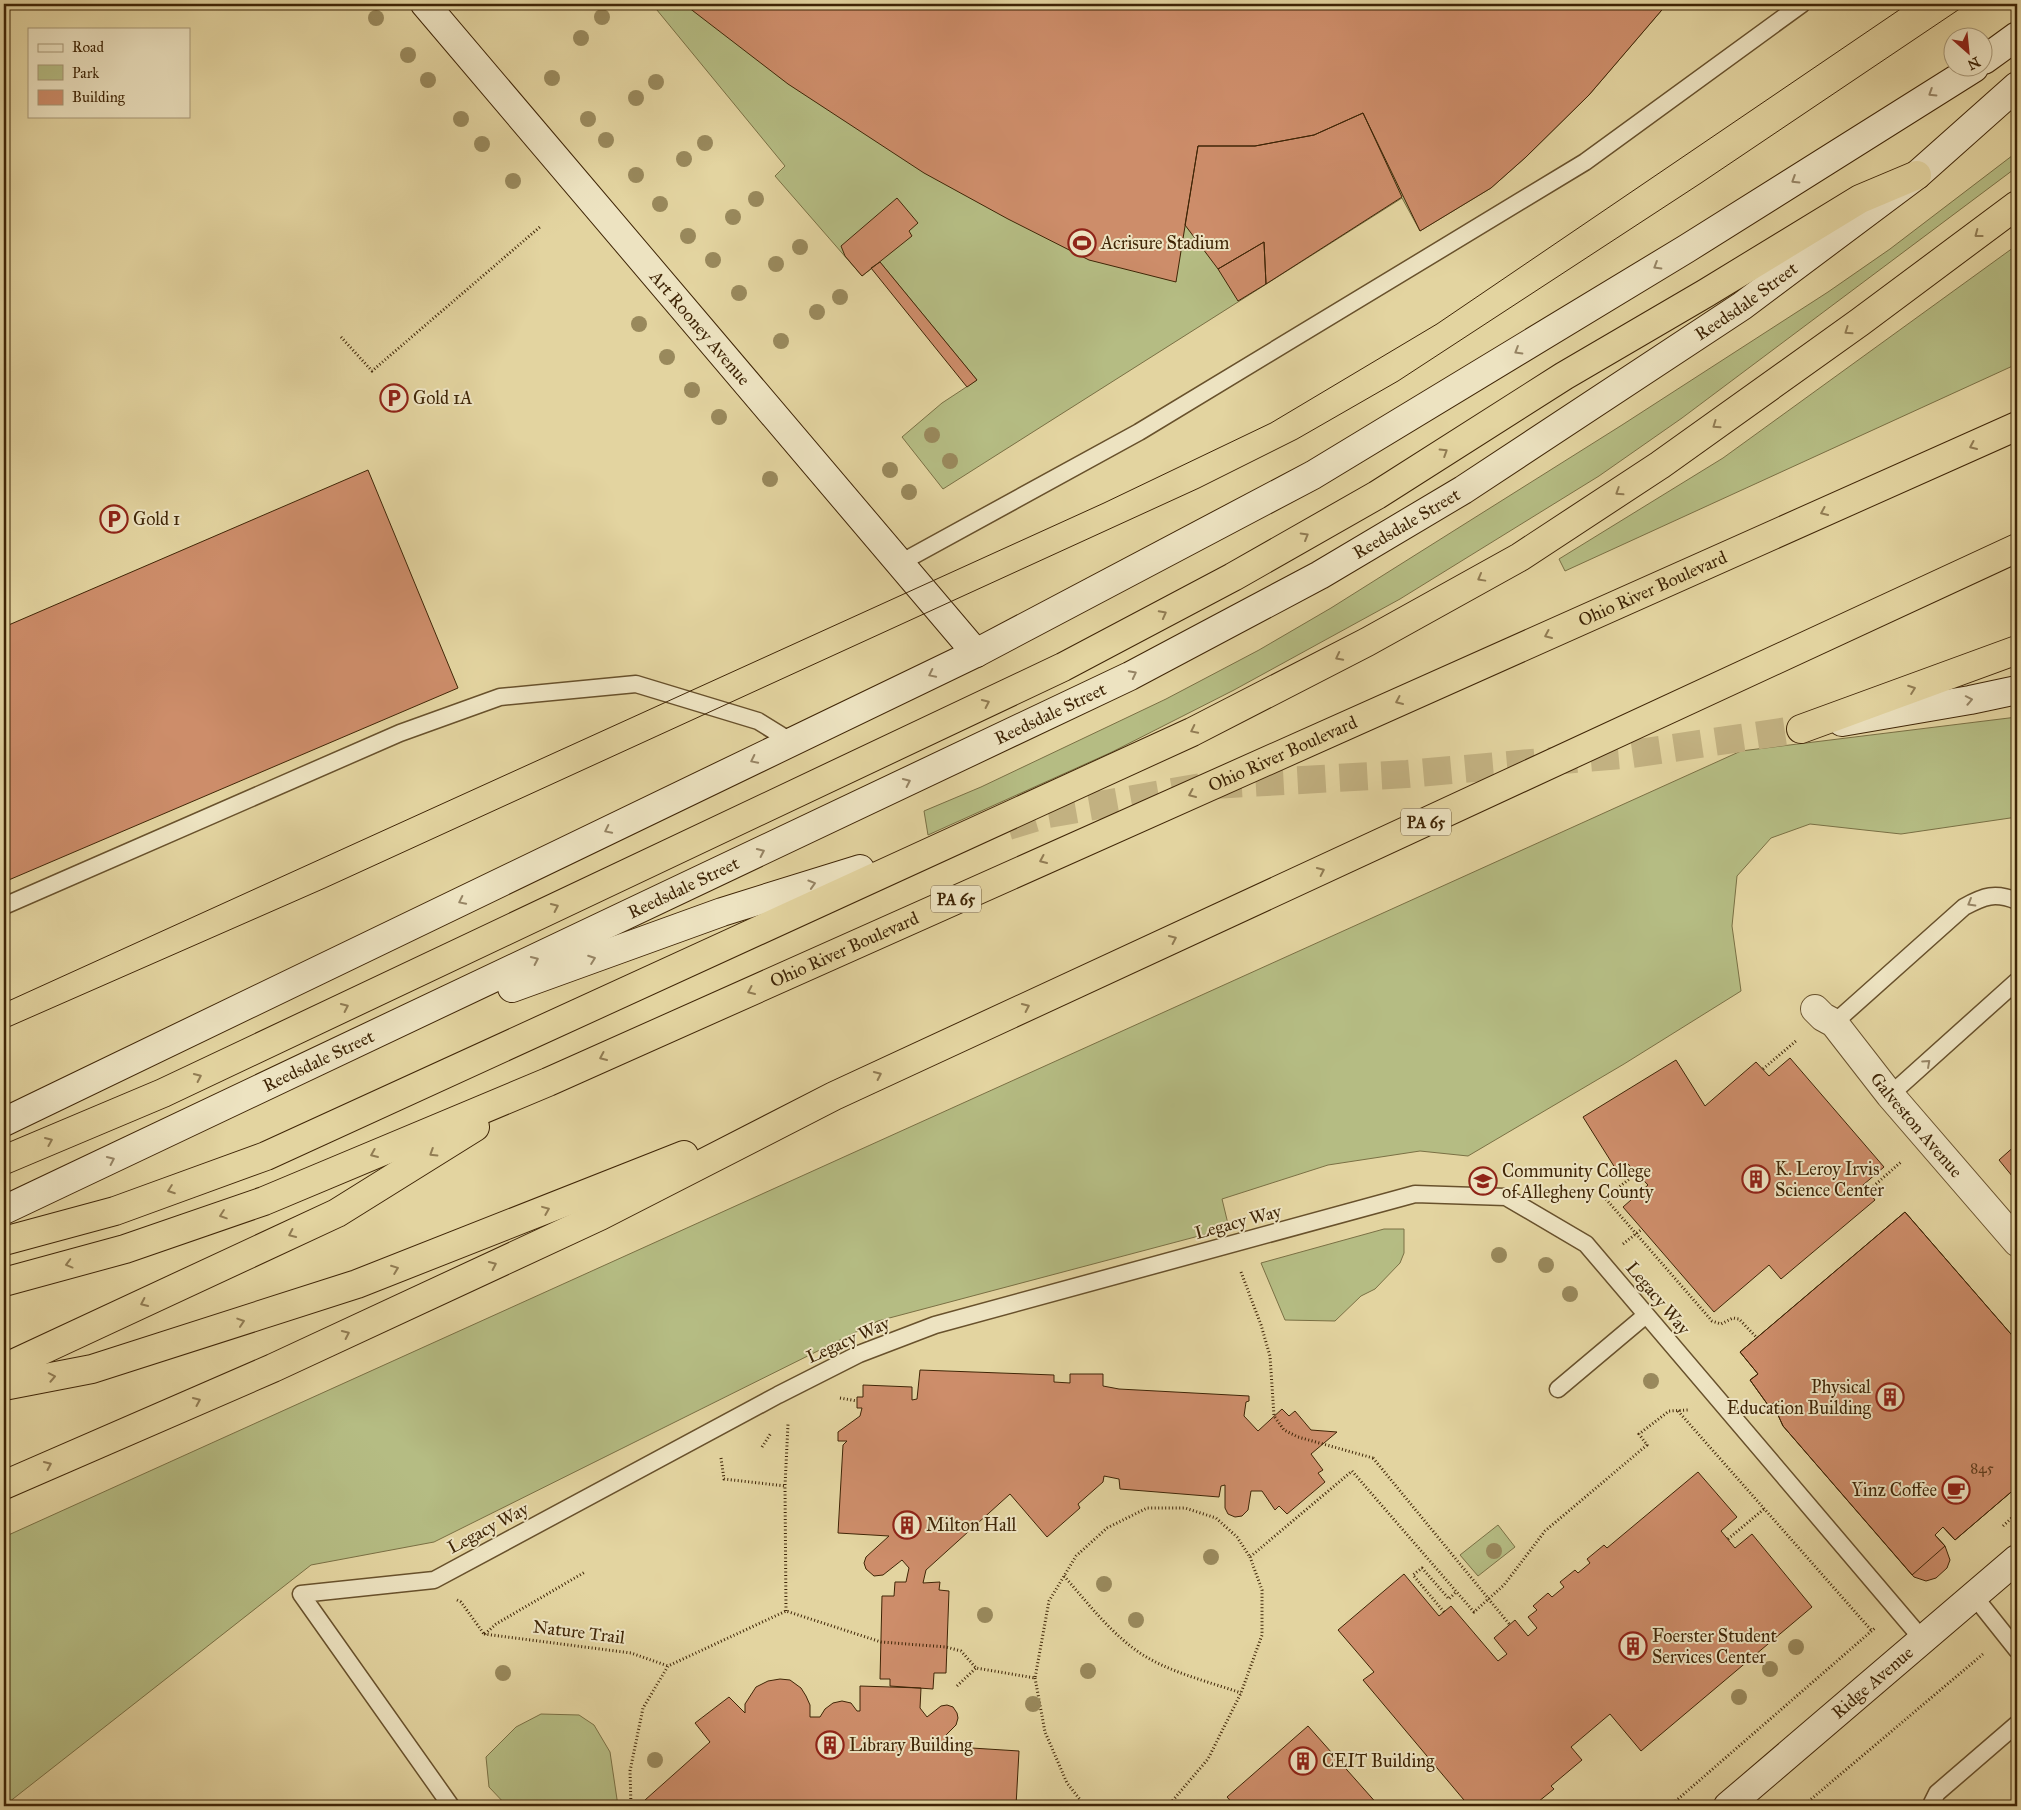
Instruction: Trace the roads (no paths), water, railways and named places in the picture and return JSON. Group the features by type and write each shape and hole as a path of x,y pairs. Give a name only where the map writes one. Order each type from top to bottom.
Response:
{"highway":[{"path":"4,1160 163,1093 1063,667 1233,577 1377,495 1564,376 1706,293 1860,199 1917,175"},
{"path":"4,1241 115,1210 266,1156 1192,732 1367,642 1520,557 1660,465 1860,322 2017,205"},
{"name":"Ohio River Boulevard","path":"548,1082 2017,426"},
{"name":"PA 65","path":"834,1096 2017,548"},
{"path":"1801,729 2017,650"},
{"path":"4,1282 125,1249 264,1201 548,1082"},
{"path":"4,1368 337,1213 548,1082"},
{"path":"4,1386 92,1369 358,1284 834,1096"},
{"path":"4,1485 273,1368 600,1216 834,1096"}],"main road":[{"name":"Art Rooney Avenue","path":"425,4 976,653"},
{"path":"1994,53 2017,36"},
{"path":"4,1122 976,653 1313,475 1686,249 1958,78"},
{"name":"Reedsdale Street","path":"4,1210 1130,676 1320,575 1463,490 1734,311 1917,175 2017,86"},
{"path":"1801,729 2017,690"},
{"path":"349,1048 722,912 860,869"},
{"name":"Galveston Avenue","path":"1824,1016 2017,1242"},
{"name":"Ridge Avenue","path":"1728,1806 2017,1559"}],"lane":[{"path":"900,563 1139,432 1585,162 1802,4"},
{"path":"4,906 400,733 500,697 636,684 758,721 792,742"},
{"path":"1824,1016 1964,907 1979,899 1994,895 2017,901"},
{"path":"1890,1095 2017,981"},
{"name":"Legacy Way","path":"451,1806 301,1594 434,1580 778,1395 859,1354 935,1325 1415,1194 1506,1197 1586,1244 1922,1640"},
{"path":"1558,1389 1646,1315"},
{"path":"1974,1596 2017,1650"},
{"path":"1934,1806 1932,1803 1937,1793 2017,1724"}],"tunnel":[{"path":"1008,826 1048,814 1213,785 1407,774 1632,754 1801,729"}],"tram line":[{"path":"4,1003 1104,503 1271,423 1437,324 1908,4"},
{"path":"4,1029 325,888 1199,488 1297,439 1398,381 1701,183 1967,4"}],"place":[{"name":"Acrisure Stadium","path":"1082,243"},
{"name":"Gold 1A","path":"394,398"},
{"name":"Gold 1","path":"114,519"},
{"name":"K. Leroy Irvis Science Center","path":"1756,1179"},
{"name":"Community College of Allegheny County","path":"1483,1181"},
{"name":"Physical Education Building","path":"1890,1397"},
{"name":"Yinz Coffee","path":"1956,1490"},
{"name":"Milton Hall","path":"907,1525"},
{"name":"Foerster Student Services Center","path":"1633,1646"},
{"name":"Library Building","path":"830,1745"},
{"name":"CEIT Building","path":"1303,1761"}]}
